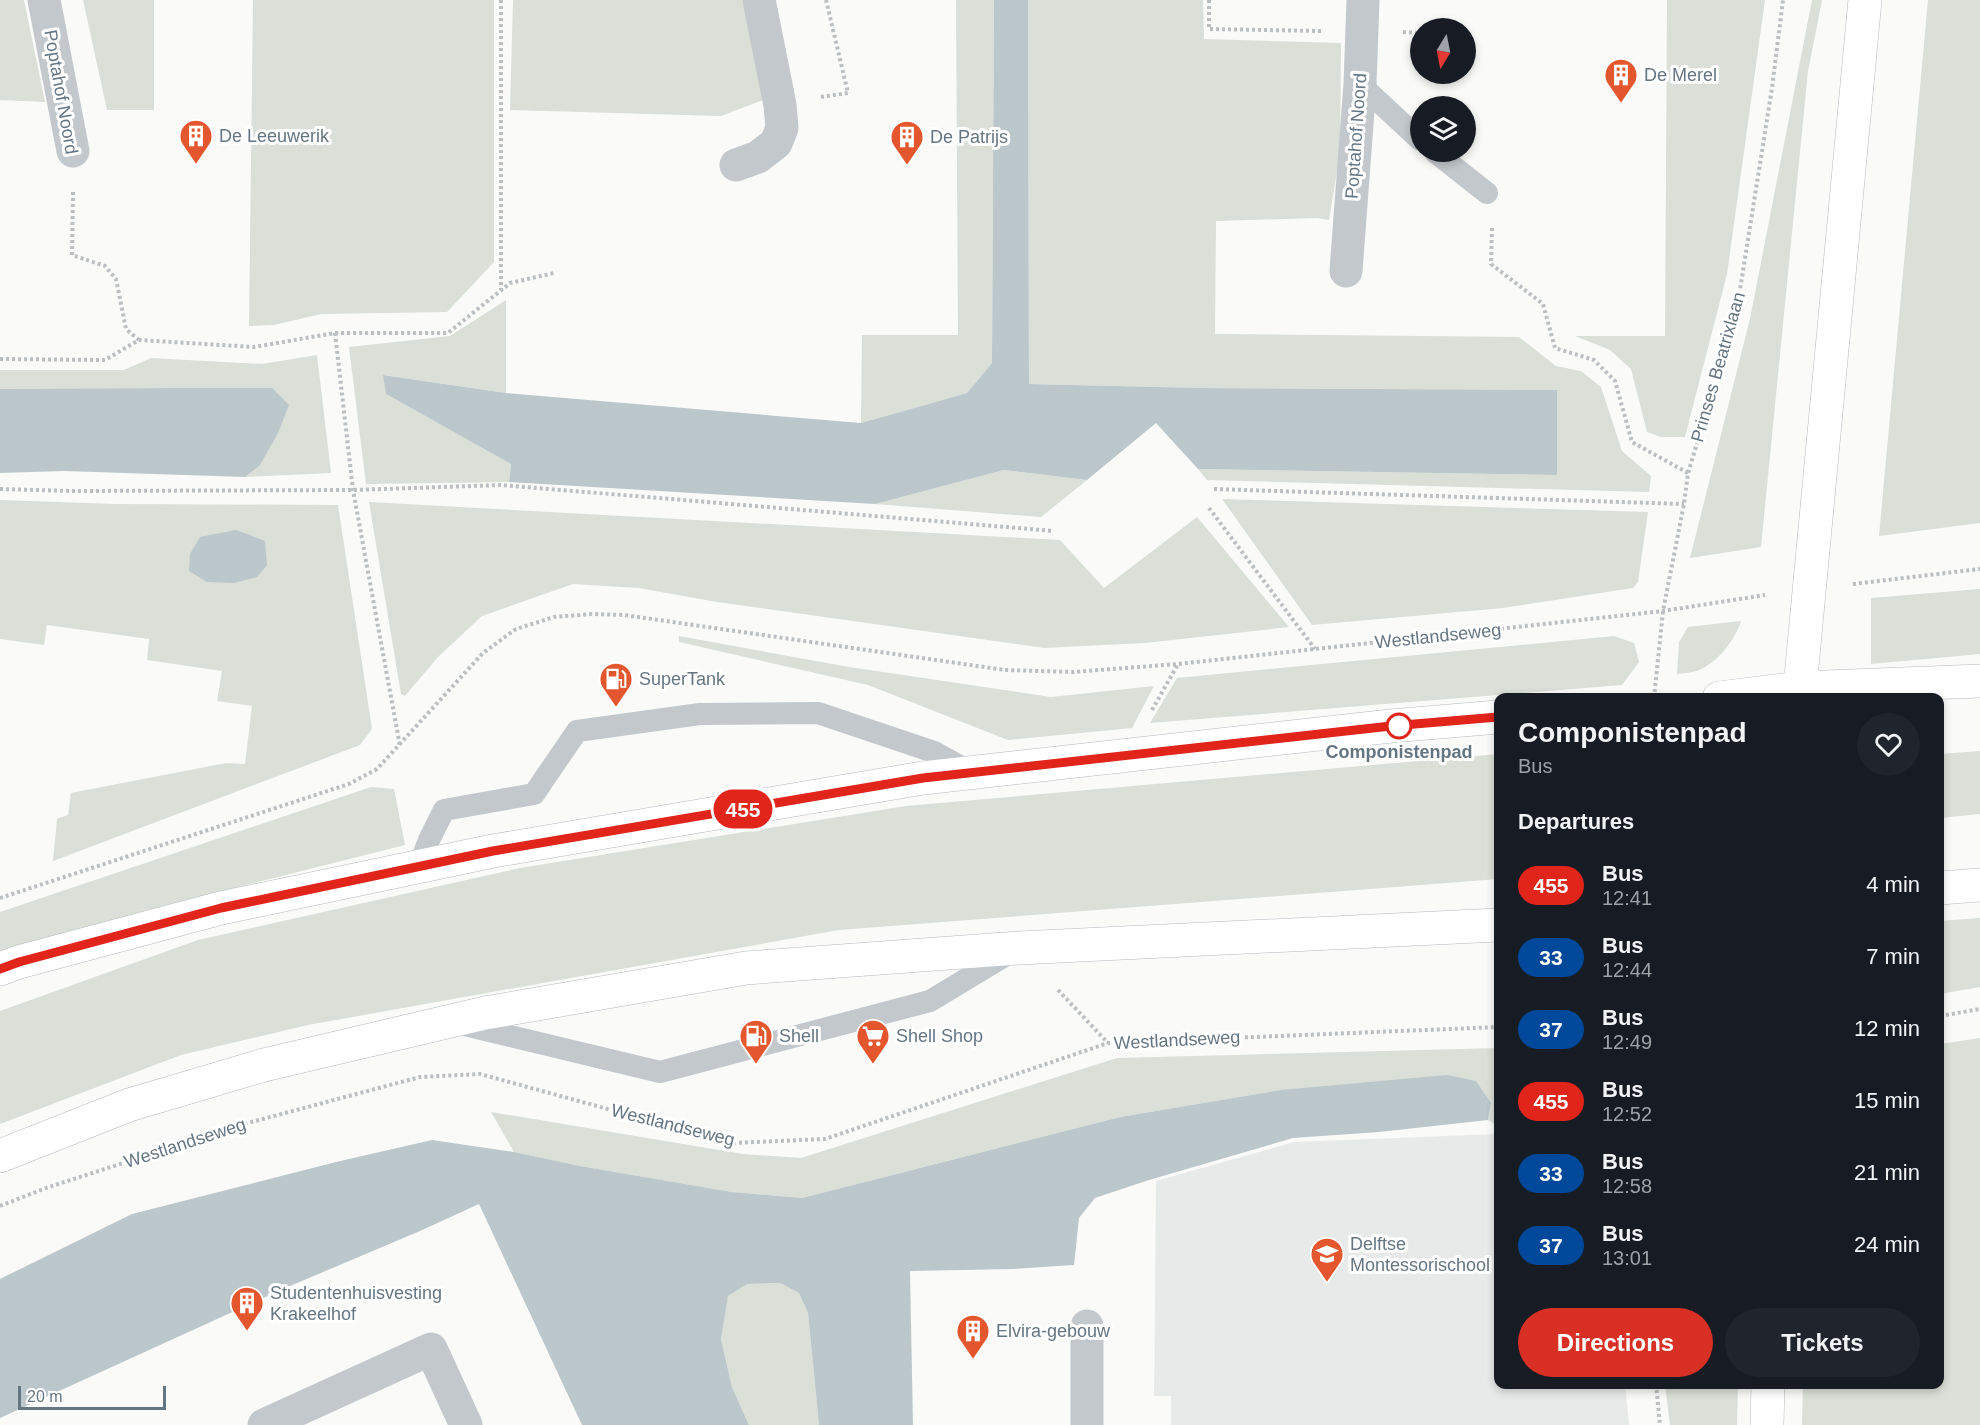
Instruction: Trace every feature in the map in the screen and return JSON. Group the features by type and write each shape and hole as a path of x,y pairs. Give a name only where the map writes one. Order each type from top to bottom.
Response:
{"main road":[{"path":"1865,0 1799,693 1980,681"},
{"path":"0,969 221,908 419,866 528,845 923,778 1494,717"},
{"path":"1944,888 1980,885"},
{"path":"0,1156 129,1105 264,1065 449,1021 746,968 1018,948 1494,925"},
{"path":"1767,1425 1768,1389"}],"street":[{"name":"Poptahof Noord","path":"45,0 73,151"},
{"path":"736,165 758,157 776,143 782,128 780,105 759,0"},
{"name":"Poptahof Noord","path":"1346,271 1360,84 1363,0"},
{"path":"1087,1326 1087,1425"},
{"path":"264,1425 431,1349 466,1425"}],"lane":[{"path":"1360,84 1410,131"},
{"path":"1448,162 1487,193"},
{"path":"419,866 444,810 534,794 577,731 700,714 818,713 934,752 972,773"},
{"path":"449,1021 660,1072 930,1001 1018,948"}],"path":[{"path":"501,0 501,291"},
{"path":"780,105 848,93 826,0"},
{"path":"1209,0 1209,30 1410,33"},
{"name":"Prinses Beatrixlaan","path":"1655,693 1663,611 1688,473 1736,315 1772,88 1783,0"},
{"name":"Poptahof Noord","path":"73,151 72,255 105,266 116,279 126,329 139,340"},
{"path":"1487,193 1492,229 1491,264 1543,304 1555,348 1594,360 1615,381 1632,442 1688,473"},
{"path":"0,359 105,360 139,340 254,347 335,333 448,333 510,283 554,273"},
{"path":"335,333 352,490 400,746"},
{"path":"0,489 352,490 502,485 1054,531"},
{"path":"1215,489 1684,504"},
{"path":"1209,508 1315,649"},
{"name":"Westlandseweg","path":"1178,664 1663,611"},
{"path":"1018,948 1108,1042"},
{"path":"1944,1015 1980,1009"},
{"name":"Westlandseweg","path":"0,1206 46,1188 244,1124 420,1077 480,1074 732,1143 825,1139 1108,1042 1494,1028"},
{"path":"1656,1389 1660,1425"}],"shaded area":[{"path":"0,0 24,0 45,102 0,100"},
{"path":"83,0 154,0 154,110 107,110"},
{"path":"253,0 494,0 494,262 447,312 321,314 274,325 249,326"},
{"path":"513,0 745,0 766,99 721,116 510,110"},
{"path":"956,0 994,0 992,363 967,393 861,423 862,335 958,335"},
{"path":"994,0 1028,0 1029,384 1202,388 1557,390 1557,475 1198,469 1156,423 1087,480 1004,470 875,504 509,482 511,464 386,394 383,375 506,393 861,423 967,393 992,363"},
{"path":"1028,0 1203,0 1204,39 1341,43 1340,153 1329,220 1317,218 1216,221 1215,334 1519,337 1556,366 1581,371 1601,387 1622,451 1651,476 1649,492 1207,480 1198,469 1557,475 1556,390 1202,388 1029,384"},
{"path":"1667,0 1765,0 1727,274 1685,437 1661,437 1647,432 1631,369 1610,350 1575,336 1665,336"},
{"path":"1812,0 1822,0 1808,71 1761,547 1690,558 1750,319"},
{"path":"1928,0 1980,0 1980,523 1879,536"},
{"path":"506,300 506,393 384,375 386,394 511,464 509,482 366,484 349,347 450,336"},
{"path":"317,355 331,473 245,477 272,388 0,389 0,370 124,370 151,358 262,364"},
{"path":"272,388 289,405 278,433 260,465 245,477 64,471 0,473 0,389"},
{"path":"1004,470 1087,480 1041,517 875,504"},
{"path":"1222,499 1648,512 1638,582 1633,588 1503,608 1312,625"},
{"path":"0,500 116,504 338,505 372,729 360,745 53,861 57,819 68,815 71,793 226,763 245,764 252,706 217,701 222,671 147,660 149,639 47,625 44,645 0,639"},
{"path":"369,502 1060,540 1104,588 1197,517 1289,627 1145,643 1044,648 717,602 639,588 573,584 482,616 438,657 405,696 401,694"},
{"path":"236,530 265,541 267,565 257,577 234,583 207,582 189,571 190,554 200,537"},
{"path":"1980,589 1980,654 1871,664 1871,598"},
{"path":"1741,621 1730,643 1710,664 1696,671 1677,674 1679,642 1688,627"},
{"path":"679,636 849,667 1051,697 1154,686 1132,728 1008,740 868,685 679,642"},
{"path":"1614,636 1634,643 1639,662 1622,685 1494,693 1494,695 1150,723 1177,678"},
{"path":"1980,751 1980,814 1944,818 1944,754"},
{"path":"1494,754 1494,879 839,930 308,1025 181,1055 0,1124 0,1011 198,940 520,868 906,806"},
{"path":"371,787 394,789 405,845 143,911 0,958 0,912"},
{"path":"1980,918 1980,987 1944,993 1944,921"},
{"path":"1980,1038 1980,1425 1802,1425 1803,1389 1944,1389 1944,1043"},
{"path":"1494,1048 1494,1124 1488,1120 1491,1103 1281,1090 1120,1117 802,1198 732,1192 580,1166 514,1152 491,1112 743,1154 801,1158 1117,1058"},
{"path":"1447,1075 1476,1081 1491,1103 1488,1120 1379,1132 1293,1138 1095,1198 1079,1218 1074,1265 910,1271 913,1425 819,1425 808,1313 799,1293 780,1283 747,1284 728,1296 721,1339 732,1387 749,1425 582,1425 479,1204 283,1289 0,1418 0,1279 132,1214 336,1162 432,1140 514,1152 580,1166 732,1192 802,1198 1120,1117 1281,1090"},
{"name":"Delftse Montessorischool","path":"1494,1134 1494,1389 1625,1389 1629,1425 1171,1425 1171,1396 1154,1396 1156,1181 1294,1142"},
{"path":"780,1283 799,1293 808,1313 819,1425 749,1425 732,1387 721,1339 728,1295 747,1284"},
{"path":"1666,1389 1738,1389 1737,1425 1670,1425"}],"bus line":[{"name":"455","path":"0,969 221,908 493,851 923,778 1391,726 1494,717"}],"place":[{"name":"De Merel","path":"1621,104"},
{"name":"De Leeuwerik","path":"196,165"},
{"name":"De Patrijs","path":"907,166"},
{"name":"SuperTank","path":"616,708"},
{"name":"Componistenpad","path":"1399,726"},
{"name":"Shell","path":"756,1065"},
{"name":"Shell Shop","path":"873,1065"},
{"name":"Delftse Montessorischool","path":"1327,1283"},
{"name":"Studentenhuisvesting Krakeelhof","path":"247,1332"},
{"name":"Elvira-gebouw","path":"973,1360"}]}
